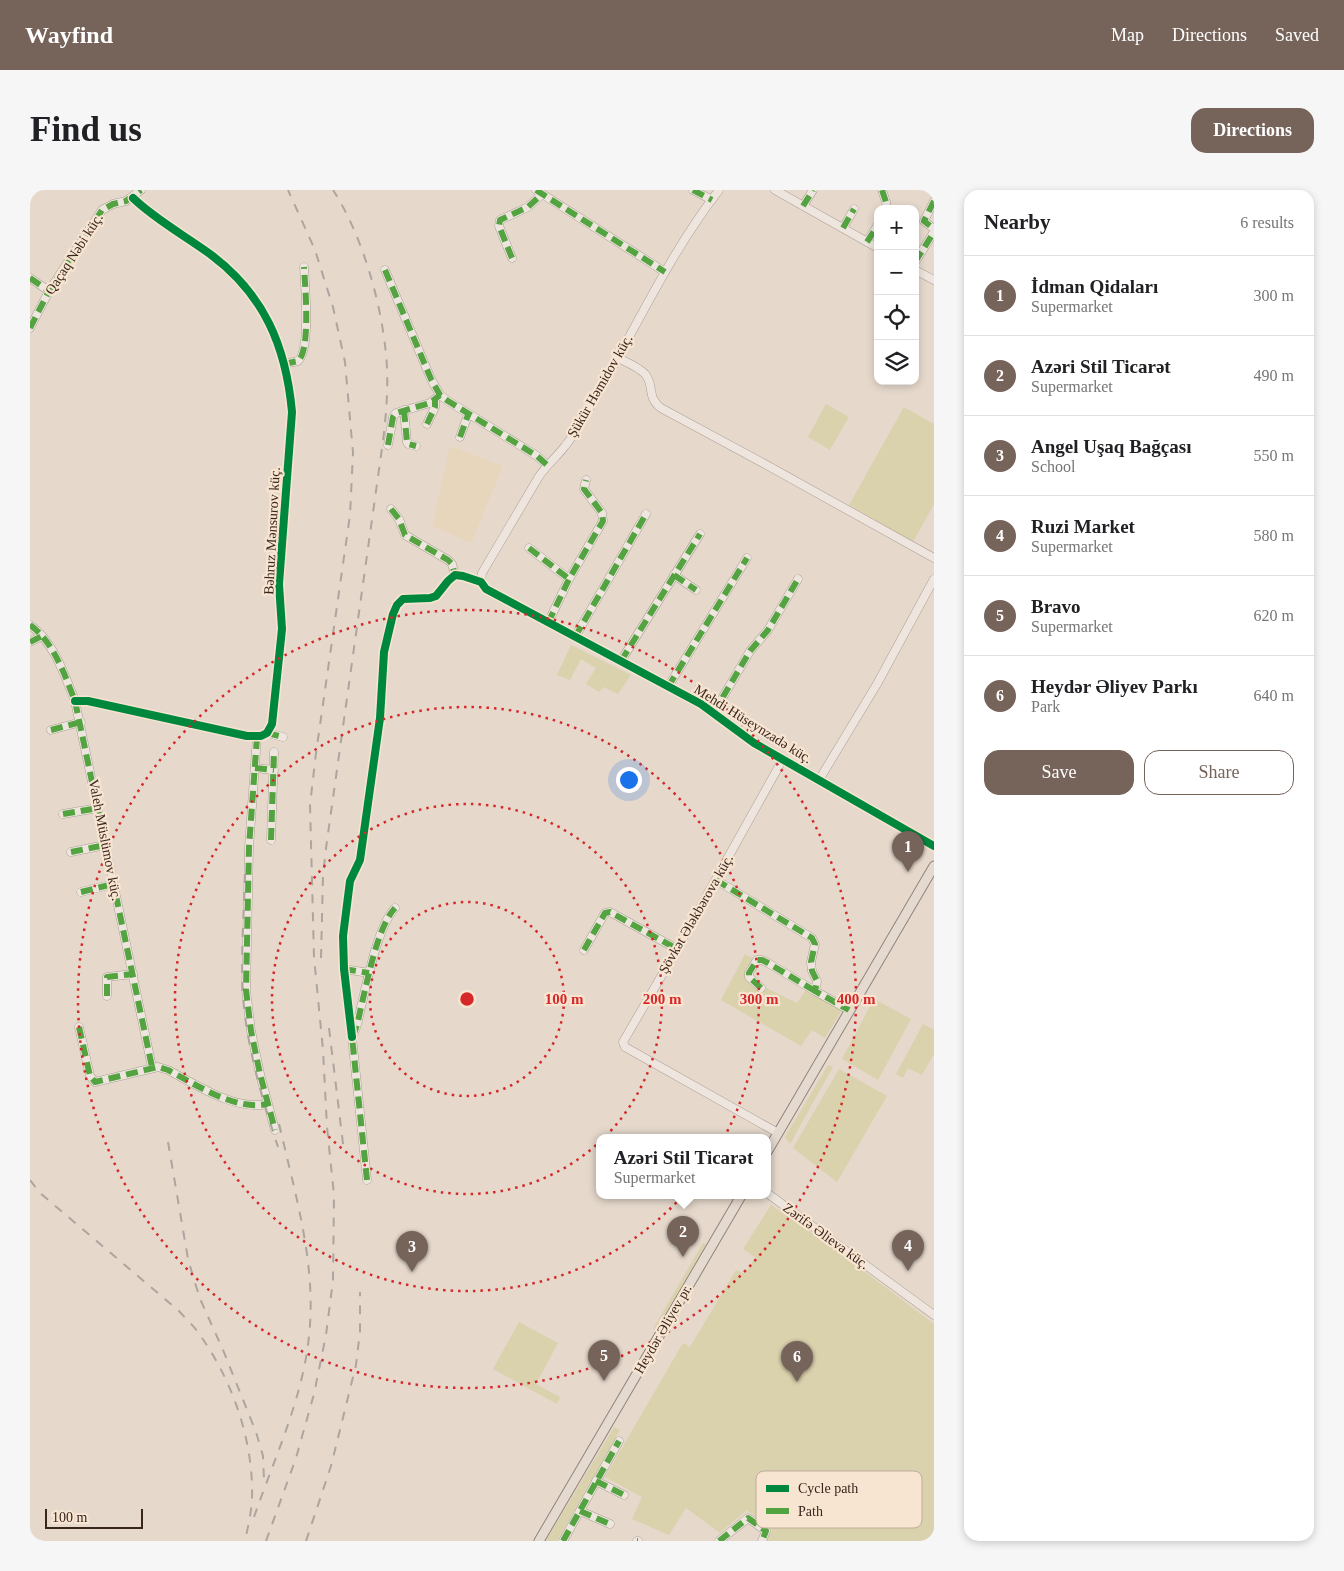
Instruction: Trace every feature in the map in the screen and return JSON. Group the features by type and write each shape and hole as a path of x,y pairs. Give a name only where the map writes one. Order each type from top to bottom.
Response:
{"main road":[{"path":"771,1145 934,866"},
{"name":"Heydər Əliyev pr.","path":"539,1541 739,1199"}],"street":[{"path":"133,198 141,190"},
{"path":"694,190 712,200"},
{"name":"Şükür Həmidov küç.","path":"480,582 482,573 547,465 572,436 618,358 665,272 719,190"},
{"path":"775,190 874,246"},
{"path":"803,206 813,190"},
{"path":"882,190 886,205"},
{"path":"512,258 499,226 500,220 528,207 539,192 665,272"},
{"name":"Qaçaq Nəbi küç.","path":"30,328 49,291 102,210 113,204 121,204 133,198"},
{"name":"Bəhruz Mənsurov küç.","path":"133,198 150,214 210,255 241,281 266,316 274,333 284,364 292,412 279,584 282,629 272,724 267,733"},
{"path":"919,255 934,230 924,221 934,201"},
{"path":"843,228 854,209"},
{"path":"867,242 874,231"},
{"path":"284,364 298,361 302,354 306,317 304,267"},
{"path":"385,270 438,398 537,456 547,465"},
{"path":"919,272 934,280"},
{"path":"30,278 49,291"},
{"path":"618,358 646,374 653,400 661,408 934,558"},
{"path":"388,445 393,417 396,413 438,398"},
{"path":"427,424 438,398"},
{"path":"404,410 407,442 416,446"},
{"path":"460,437 468,415"},
{"path":"548,623 569,579 602,521 602,513 584,489 586,480"},
{"path":"391,509 399,519 406,536 448,560 452,564 455,575"},
{"path":"575,637 646,514"},
{"path":"621,661 700,534"},
{"path":"530,548 569,579"},
{"path":"668,687 747,558"},
{"path":"367,1180 344,970 343,936 350,881 360,860 380,718 384,652 393,614 402,599 436,596 455,575 480,582"},
{"path":"674,575 696,590"},
{"path":"712,712 719,704 750,651 768,630 798,579"},
{"path":"819,780 877,684 934,579"},
{"name":"Mehdi Hüseynzadə küç.","path":"480,582 486,589 712,712 754,743 934,846"},
{"name":"Valeh Müslümov küç.","path":"30,625 42,636 53,653 76,701 152,1067"},
{"path":"30,642 42,636"},
{"path":"76,701 247,736 267,733 282,737"},
{"path":"51,730 81,722"},
{"path":"257,736 248,847 246,990 251,1031 267,1104 275,1130"},
{"path":"271,840 274,752"},
{"name":"Şövkət Ələkbərova küç.","path":"778,1133 623,1044 623,1039 677,949 783,760"},
{"path":"254,768 274,770"},
{"path":"63,814 98,808"},
{"path":"71,852 105,845"},
{"path":"716,880 812,938 815,944 811,962 812,971 817,981 815,991"},
{"path":"81,892 113,884"},
{"path":"352,1037 383,926 395,908"},
{"path":"584,950 606,913 610,912 677,949"},
{"path":"761,988 750,977 749,973 757,960 768,963 849,1010"},
{"path":"344,970 369,973"},
{"path":"106,996 107,977 133,974"},
{"path":"79,1027 92,1081 98,1082 152,1067 162,1068 225,1098 242,1104 267,1104"},
{"name":"Zərifə Əlieva küç.","path":"771,1196 934,1315"},
{"path":"563,1541 619,1441"},
{"path":"596,1481 624,1495"},
{"path":"580,1511 610,1524"},
{"path":"719,1541 748,1518 756,1524"},
{"path":"762,1528 766,1531 762,1541"}],"shaded area":[{"path":"826,404 849,417 830,450 808,437"},
{"path":"904,407 934,424 934,504 913,542 849,505"},
{"path":"450,446 503,466 471,543 432,526"},
{"path":"571,645 631,675 618,694 603,687 599,692 586,684 596,668 581,659 570,680 557,675"},
{"path":"745,954 759,962 750,980 797,1003 806,990 842,1010 825,1038 812,1030 801,1046 721,1000"},
{"path":"874,999 911,1019 878,1080 842,1059"},
{"path":"923,1024 934,1030 934,1054 922,1075 908,1068 903,1078 896,1074"},
{"path":"828,1065 833,1067 790,1144 785,1137"},
{"path":"839,1069 887,1096 837,1182 793,1148"},
{"path":"771,1205 828,1244 934,1324 934,1541 766,1541 772,1530 770,1528 922,1528 922,1471 756,1471 756,1517 747,1510 720,1533 686,1508 669,1535 632,1519 642,1497 605,1477 683,1343 690,1347 736,1270 745,1274 755,1257 743,1249"},
{"path":"703,1243 706,1244 656,1330 653,1329"},
{"path":"519,1322 558,1343 536,1384 560,1397 557,1404 493,1369"},
{"path":"614,1427 620,1430 557,1541 546,1541"}],"railway":[{"path":"266,1541 296,1458 314,1394 326,1335 333,1280 334,1195 314,957 310,805 350,515 353,453 345,362 333,307 315,250 288,190"},
{"path":"321,958 323,876 326,848 383,441 387,386 385,346 377,299 363,252 344,209 333,190"},
{"path":"245,874 242,963 245,1016 258,1082 278,1147"},
{"path":"329,1028 344,1152"},
{"path":"254,1517 287,1428 301,1382 306,1359 311,1308 307,1254 297,1200 278,1119"},
{"path":"168,1142 188,1259 201,1301 256,1432 263,1456 264,1480"},
{"path":"30,1180 40,1193 179,1311 195,1328 221,1369 238,1411 249,1455 252,1500 245,1541"},
{"path":"306,1541 331,1466 356,1365 360,1331 360,1292"}],"marked path":[{"path":"30,328 49,291 102,210 113,204 126,201 141,190"},
{"path":"536,190 665,272"},
{"path":"693,190 712,200"},
{"path":"803,206 813,190"},
{"path":"882,190 886,205"},
{"path":"512,258 499,226 500,220 528,207 542,194"},
{"path":"934,201 924,221 934,229"},
{"path":"843,228 854,209"},
{"path":"867,242 874,231"},
{"path":"919,256 934,232"},
{"path":"284,364 298,361 305,344 306,302 304,267"},
{"path":"385,270 431,379 440,395 537,456 547,465"},
{"path":"30,278 49,291"},
{"path":"388,445 393,417 396,413 430,403 440,395"},
{"path":"427,424 435,407 435,400"},
{"path":"404,410 407,442 416,446"},
{"path":"460,437 468,415"},
{"path":"548,623 569,579 603,521 602,513 584,489 586,480"},
{"path":"391,509 399,519 405,535 448,560 452,564 455,575"},
{"path":"575,637 646,514"},
{"path":"621,661 700,534"},
{"path":"529,548 569,579"},
{"path":"668,687 747,558"},
{"path":"674,575 696,590"},
{"path":"712,712 717,707 750,651 768,630 798,579"},
{"path":"30,625 46,641 58,660 75,701 152,1067"},
{"path":"30,642 42,636"},
{"path":"51,730 81,722"},
{"path":"267,733 283,737"},
{"path":"257,737 249,847 246,990 251,1031 275,1130"},
{"path":"271,840 274,752"},
{"path":"255,768 274,770"},
{"path":"63,814 98,808"},
{"path":"71,852 105,845"},
{"path":"716,880 812,938 815,944 811,962 812,971 817,981 815,991 849,1010"},
{"path":"81,892 113,884"},
{"path":"367,1180 352,1037 357,1025 379,939 389,916 395,908"},
{"path":"584,950 605,913 610,912 677,949"},
{"path":"761,988 749,977 749,973 757,960 768,963 815,991"},
{"path":"344,969 369,973"},
{"path":"107,996 107,977 133,974"},
{"path":"79,1027 90,1076 95,1082 158,1067 229,1100 242,1104 267,1104"},
{"path":"563,1541 619,1441"},
{"path":"596,1481 624,1495"},
{"path":"580,1511 610,1524"},
{"path":"719,1541 748,1518 756,1524"},
{"path":"762,1528 766,1531 762,1541"}],"cycle path":[{"path":"75,701 88,701 247,736 261,736 267,733 272,724 282,629 279,584 292,412 284,365 269,323 245,286 210,254 133,198"},
{"path":"352,1037 344,969 343,936 350,881 360,860 380,718 384,652 397,605 403,599 436,596 455,575 481,582 486,589 701,704 754,743 934,846"}],"place":[{"name":"İdman Qidaları","path":"908,872"},
{"name":"Azəri Stil Ticarət","path":"683,1257"},
{"name":"Ruzi Market","path":"908,1271"},
{"name":"Angel Uşaq Bağçası","path":"412,1272"},
{"name":"Bravo","path":"604,1381"},
{"name":"Heydər Əliyev Parkı","path":"797,1382"}]}
